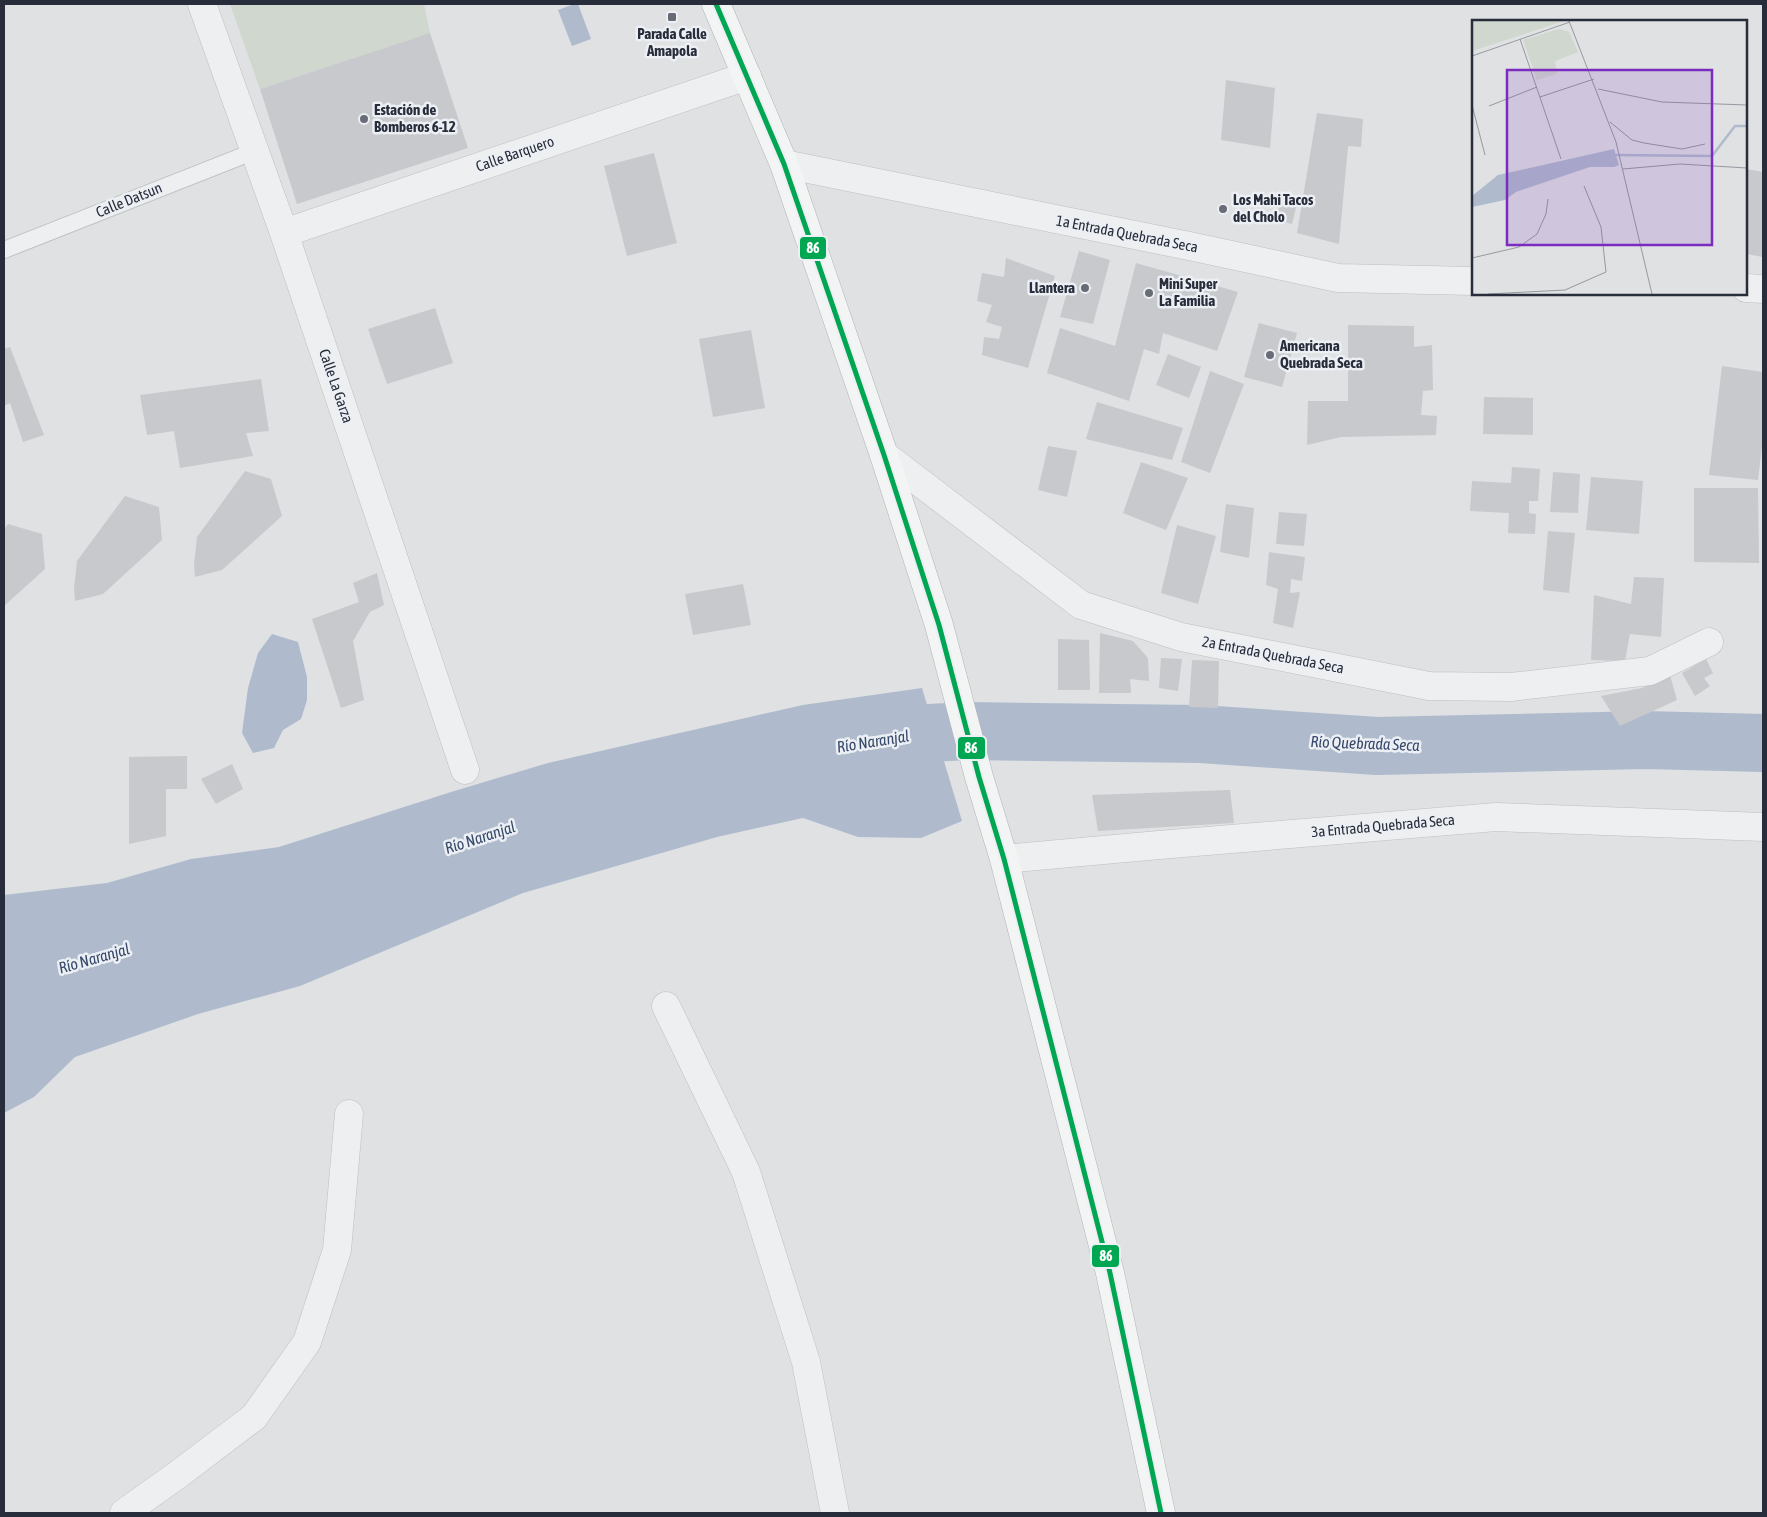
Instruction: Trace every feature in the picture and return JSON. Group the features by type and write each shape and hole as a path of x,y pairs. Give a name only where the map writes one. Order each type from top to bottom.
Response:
{"highway":[{"path":"716,4 784,164 884,455 939,625 979,777 1004,859 1110,1273 1160,1513"}],"street":[{"name":"Calle La Garza","path":"202,4 284,233 465,770"},
{"name":"Calle Barquero","path":"284,233 746,76"},
{"name":"1a Entrada Quebrada Seca","path":"784,164 1338,278 1472,281"},
{"path":"1747,288 1763,289"},
{"name":"2a Entrada Quebrada Seca","path":"884,455 1081,605 1181,637 1429,686 1493,687 1511,687 1650,671 1708,642"},
{"name":"3a Entrada Quebrada Seca","path":"1004,859 1496,817 1763,827"},
{"path":"666,1006 746,1172 806,1362 835,1513"},
{"path":"124,1513 254,1417 307,1342 337,1250 350,1114"}],"lane":[{"name":"Calle Datsun","path":"4,250 254,151"}],"shaded area":[{"path":"230,4 424,4 430,33 260,89"}],"water":[{"path":"578,4 591,39 572,46 558,10"},
{"path":"272,634 298,642 307,677 307,700 301,719 283,730 274,748 253,753 242,733 248,688 258,653"},
{"name":"Río Naranjal","path":"922,688 962,821 921,838 858,837 803,818 717,837 523,893 300,986 198,1014 75,1057 34,1097 4,1113 4,895 107,883 191,859 279,847 548,763 803,705"}],"building":[{"name":"Estación de Bomberos 6-12","path":"430,33 468,148 297,204 260,89"},
{"path":"1226,80 1275,88 1270,148 1221,140"},
{"path":"1317,113 1363,119 1361,147 1348,146 1339,244 1297,233"},
{"path":"654,153 677,243 627,256 604,166"},
{"path":"1747,169 1763,172 1763,257 1747,254"},
{"path":"1281,199 1297,203 1292,224 1276,220"},
{"name":"Llantera","path":"1079,251 1110,260 1093,324 1060,317"},
{"path":"1006,258 1055,276 1028,368 982,355 984,337 999,339 1002,327 986,322 992,305 977,301 982,273 1004,277"},
{"path":"1136,263 1238,292 1217,351 1163,333 1159,354 1144,349 1129,401 1047,373 1060,328 1115,346"},
{"path":"435,308 453,363 387,384 368,329"},
{"name":"Americana Quebrada Seca","path":"1259,323 1297,333 1282,387 1244,377"},
{"path":"1348,325 1414,326 1414,347 1432,345 1433,390 1423,391 1421,415 1437,416 1436,435 1341,437 1307,445 1308,401 1348,401"},
{"path":"751,330 765,408 713,417 699,339"},
{"path":"10,347 44,435 23,442 10,403 4,406 4,349"},
{"path":"1168,354 1201,367 1189,398 1156,385"},
{"path":"1722,366 1763,372 1763,438 1758,480 1709,475"},
{"path":"1210,371 1244,384 1210,473 1181,462"},
{"path":"261,379 269,431 246,433 253,456 180,468 174,431 147,435 140,395"},
{"path":"1484,397 1533,398 1533,435 1483,434"},
{"path":"1097,402 1183,428 1172,460 1086,439"},
{"path":"1048,446 1077,451 1067,497 1038,490"},
{"path":"1141,462 1188,478 1166,530 1123,513"},
{"path":"1512,467 1540,469 1538,501 1529,501 1529,513 1536,514 1535,534 1508,533 1509,513 1470,511 1472,481 1511,483"},
{"path":"245,471 271,479 282,516 222,570 195,577 194,564 197,537"},
{"path":"1553,472 1580,474 1578,513 1550,512"},
{"path":"1591,477 1643,481 1639,534 1586,530"},
{"path":"1694,488 1758,488 1759,563 1694,562"},
{"path":"125,496 159,507 162,540 103,594 75,601 74,588 77,561"},
{"path":"1226,504 1254,508 1249,558 1220,552"},
{"path":"1279,512 1307,514 1304,546 1276,544"},
{"path":"8,524 42,534 45,569 4,606 4,529"},
{"path":"1177,525 1216,536 1198,604 1161,593"},
{"path":"1548,531 1575,533 1569,593 1543,590"},
{"path":"1269,552 1305,557 1302,581 1291,579 1290,593 1300,592 1293,628 1273,623 1278,589 1266,585"},
{"path":"377,573 384,605 370,612 353,641 364,700 341,708 312,619 359,602 353,583"},
{"path":"1634,577 1664,578 1661,637 1630,634 1625,661 1591,660 1594,595 1631,604"},
{"path":"743,584 751,625 693,635 685,594"},
{"path":"1100,633 1133,641 1148,658 1149,681 1130,679 1131,693 1099,693"},
{"path":"1058,639 1089,640 1090,690 1058,690"},
{"path":"1161,658 1182,659 1178,691 1159,688"},
{"path":"1706,659 1713,673 1704,678 1710,686 1695,696 1682,673"},
{"path":"1192,660 1219,661 1218,708 1189,707"},
{"path":"1670,675 1677,700 1620,726 1601,696 1642,688"},
{"path":"187,756 187,789 166,789 166,836 129,844 129,757"},
{"path":"232,764 243,789 216,804 201,779"},
{"path":"1230,790 1234,823 1098,831 1092,795"}],"waterway":[{"name":"Río Quebrada Seca","path":"857,743 912,734 966,731 1201,734 1377,746 1645,740 1763,743"}],"transit line":[{"name":"86","path":"716,4 784,164 884,455 939,625 979,777 1004,859 1110,1273 1161,1513"}],"place":[{"name":"Parada Calle Amapola","path":"672,17"},
{"name":"Estación de Bomberos 6-12","path":"364,119"},
{"name":"Los Mahi Tacos del Cholo","path":"1223,209"},
{"name":"Llantera","path":"1085,288"},
{"name":"Mini Super La Familia","path":"1149,293"},
{"name":"Americana Quebrada Seca","path":"1270,355"}]}
